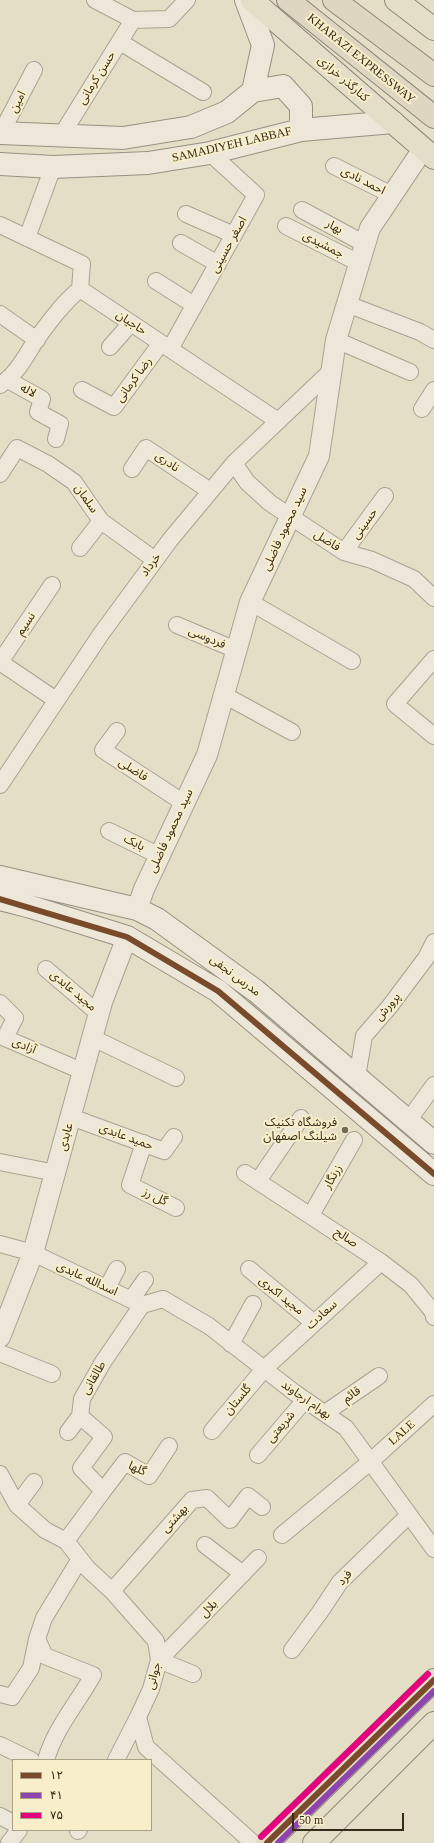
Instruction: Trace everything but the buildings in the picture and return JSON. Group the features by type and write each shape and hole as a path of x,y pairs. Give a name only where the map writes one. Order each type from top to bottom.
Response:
{"highway":[{"name":"KHARAZI EXPRESSWAY","path":"288,0 434,117"},
{"path":"334,0 434,75"}],"main road":[{"path":"246,0 263,45 253,91"},
{"name":"کنارگذر خرازی","path":"252,0 428,153"},
{"path":"396,0 434,29"},
{"path":"1,133 123,138 191,127 227,112 253,91 283,86 301,106 301,130"},
{"name":"SAMADIYEH LABBAF","path":"0,164 53,167 148,163 210,153 301,130 393,122"},
{"name":"مدرس نجفی","path":"0,877 136,909 157,919 256,991 434,1143"},
{"name":"مدرس نجفی","path":"0,899 31,907 127,937 218,991 434,1174"},
{"path":"266,1843 434,1680"},
{"path":"314,1843 434,1724"}],"street":[{"path":"96,0 133,20 169,19 187,0"},
{"name":"حسن کرمانی","path":"61,136 133,20"},
{"path":"120,42 203,92"},
{"name":"امین","path":"1,133 34,70"},
{"name":"اصغر حسینی","path":"166,346 194,305 256,195 210,153"},
{"name":"سید محمود فاضلی","path":"136,909 207,755 250,602 319,456 336,340 370,228 392,195 428,153"},
{"name":"احمد نادی","path":"334,166 392,195"},
{"path":"27,238 53,167"},
{"name":"بهار","path":"302,210 365,244"},
{"path":"186,214 234,235"},
{"path":"0,225 82,264 80,289 68,298 20,366 4,383"},
{"name":"جمشیدی","path":"286,226 359,263"},
{"path":"181,243 218,264"},
{"path":"156,281 194,305"},
{"name":"حاجیان","path":"80,289 278,421"},
{"path":"347,304 420,332 434,340"},
{"path":"0,314 37,340"},
{"path":"110,347 131,323"},
{"path":"336,340 410,372"},
{"name":"رضا کرمانی","path":"82,390 114,407 166,346"},
{"name":"خرداد","path":"0,785 101,634 155,560 234,463 332,370"},
{"name":"لاله","path":"4,383 42,399 38,412 60,424 56,439"},
{"path":"422,409 434,390"},
{"name":"سلمان","path":"0,474 17,448 48,464 74,482 101,521 155,560"},
{"name":"نادری","path":"132,469 146,448 210,492"},
{"name":"فاضل","path":"234,463 247,482 270,503 291,518 344,552 372,560 414,579 434,598"},
{"name":"حسینی","path":"344,552 385,496"},
{"path":"80,548 101,521"},
{"name":"نسیم","path":"52,586 0,662 56,700"},
{"path":"250,602 352,661"},
{"name":"فردوسی","path":"177,625 236,650"},
{"path":"434,659 395,704 434,736"},
{"path":"224,695 292,732"},
{"name":"فاضلی","path":"117,731 102,750 184,803"},
{"name":"بابک","path":"109,831 160,856"},
{"name":"عابدی","path":"0,1336 33,1253 99,1014 127,937"},
{"name":"پرورش","path":"357,1077 364,1036 390,1006 426,958 434,942"},
{"name":"مجید عابدی","path":"46,969 99,1014"},
{"name":"آزادی","path":"0,1003 15,1018 5,1038 84,1072"},
{"path":"93,1038 176,1078"},
{"path":"408,1122 434,1085"},
{"name":"حمید عابدی","path":"71,1117 164,1151 174,1137"},
{"name":"صالح","path":"301,1118 252,1177 381,1262 411,1285 433,1312 434,1317"},
{"name":"زرنگار","path":"311,1215 354,1140"},
{"name":"گل رز","path":"144,1143 130,1185 176,1208"},
{"path":"1,1165 56,1173"},
{"name":"اسدالله عابدی","path":"0,1244 33,1253 136,1303"},
{"name":"سعادت","path":"264,1369 381,1262"},
{"path":"107,1288 118,1269"},
{"name":"مجید اکبری","path":"249,1269 314,1323"},
{"name":"طالقانی","path":"80,1416 82,1399 136,1303 145,1280"},
{"name":"بهرام ارجاوند","path":"136,1303 163,1299 209,1326 305,1400 346,1428 434,1549"},
{"path":"232,1344 253,1304"},
{"path":"0,1353 52,1374"},
{"name":"گلستان","path":"212,1431 264,1369"},
{"name":"قائم","path":"325,1413 379,1376"},
{"name":"شریعتی","path":"258,1455 305,1400"},
{"name":"LALE","path":"370,1462 434,1404"},
{"path":"66,1541 103,1491 81,1468 104,1437 80,1416 68,1432"},
{"name":"گلها","path":"103,1491 125,1462 149,1476 169,1446"},
{"path":"282,1535 370,1462"},
{"name":"جوانی","path":"0,1474 17,1505 45,1530 66,1541 88,1569 112,1590 156,1641 159,1660 151,1690 117,1759"},
{"path":"17,1505 34,1482"},
{"name":"بهشتی","path":"112,1590 192,1500 207,1498 230,1520 248,1496 262,1507"},
{"name":"فرد","path":"292,1650 340,1582 408,1515"},
{"path":"205,1546 243,1574"},
{"name":"بلال","path":"159,1660 258,1558"},
{"path":"0,1694 12,1697 30,1668 44,1618 80,1559"},
{"path":"37,1639 45,1656 93,1675 82,1694 65,1717 46,1759"},
{"path":"159,1660 193,1674"},
{"path":"138,1717 146,1747 253,1843"},
{"path":"0,1745 29,1759"},
{"path":"0,1816 12,1822"},
{"path":"9,1843 18,1831"}],"transit line":[{"name":"۱۲","path":"0,899 127,937 218,991 434,1174"},
{"name":"۷۵","path":"261,1837 428,1674"},
{"name":"۱۲","path":"267,1843 434,1680"},
{"name":"۴۱","path":"278,1843 434,1691"}],"place":[{"name":"فروشگاه تکنیک شیلنگ اصفهان","path":"345,1130"}]}
